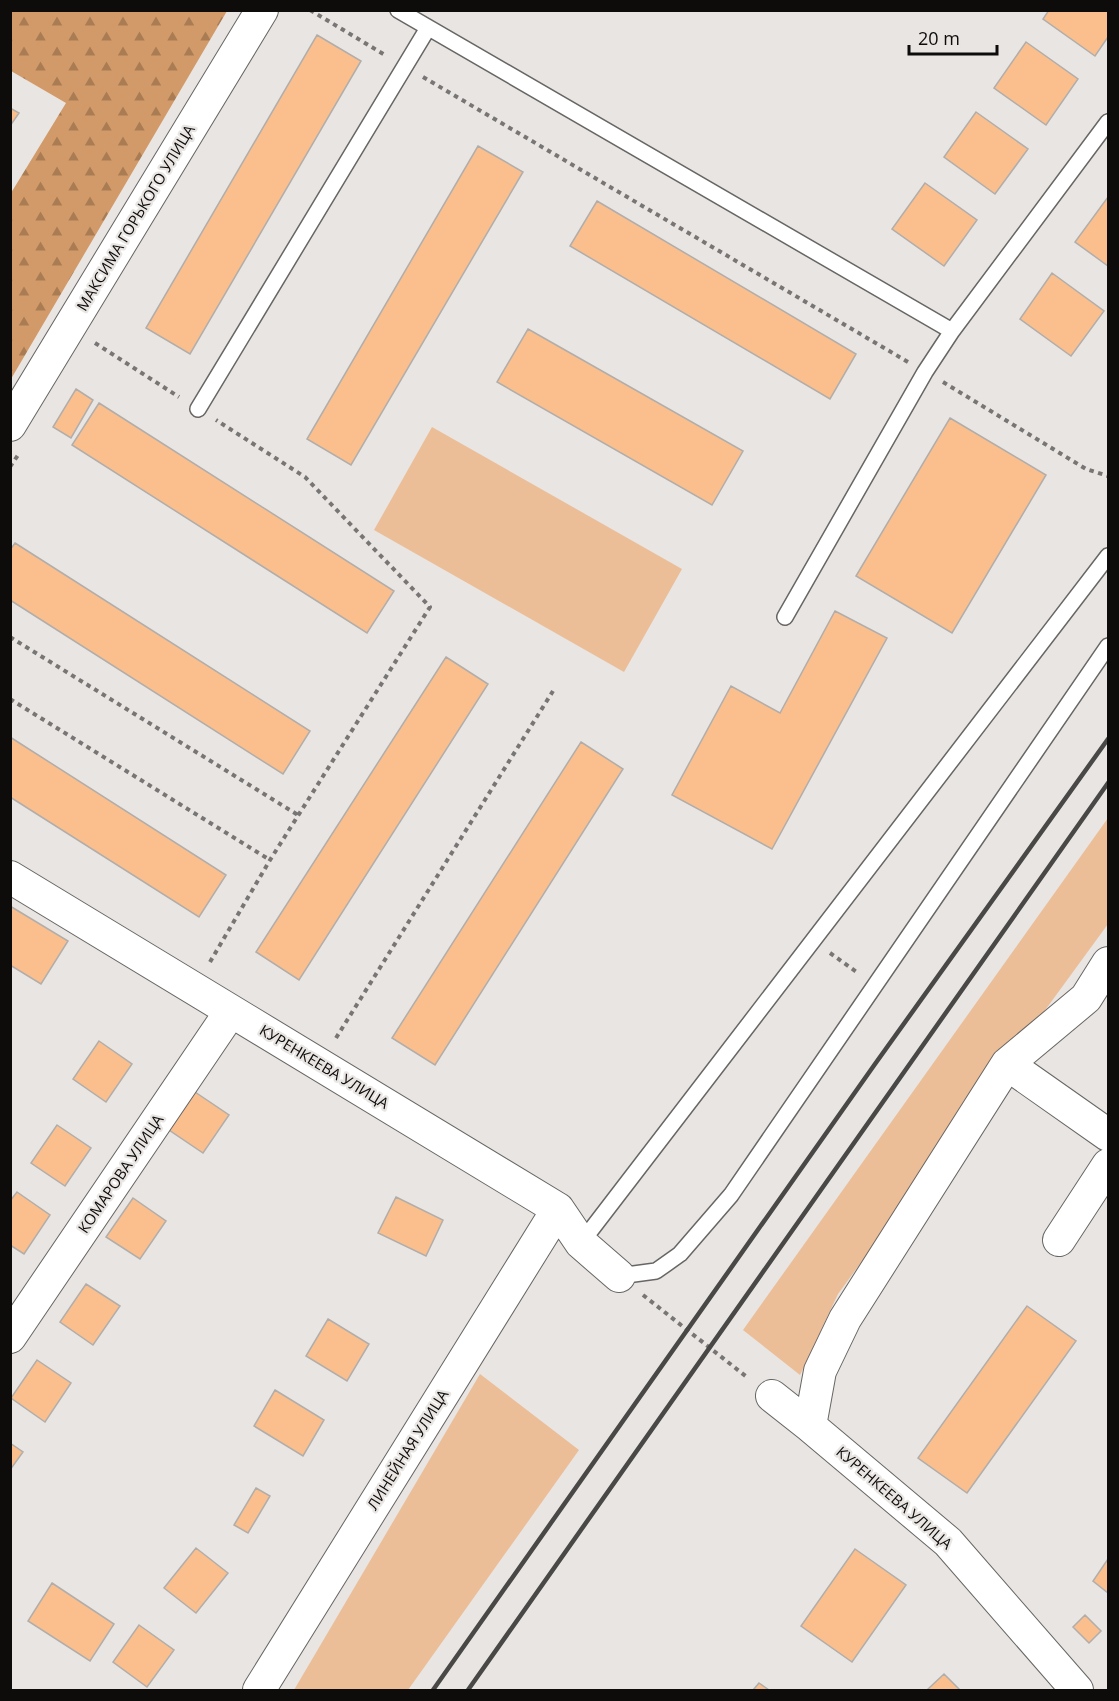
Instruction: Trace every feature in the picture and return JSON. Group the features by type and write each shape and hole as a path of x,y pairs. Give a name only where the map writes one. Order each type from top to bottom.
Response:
{"street":[{"name":"МАКСИМА ГОРЬКОГО УЛИЦА","path":"10,425 262,10"},
{"name":"КУРЕНКЕЕВА УЛИЦА","path":"10,877 558,1209 581,1243 619,1276"},
{"path":"810,1426 820,1371 845,1319 1007,1064 1086,998 1108,963"},
{"name":"КОМАРОВА УЛИЦА","path":"10,1336 231,1011"},
{"path":"1007,1064 1108,1135"},
{"path":"1059,1240 1108,1165"},
{"name":"ЛИНЕЙНАЯ УЛИЦА","path":"265,1687 558,1209"},
{"name":"КУРЕНКЕЕВА УЛИЦА","path":"772,1396 948,1542 1077,1690"}],"lane":[{"path":"398,10 952,331"},
{"path":"198,409 428,28"},
{"path":"785,617 925,372 952,331 1108,122"},
{"path":"581,1243 1108,556"},
{"path":"619,1276 656,1272 680,1254 732,1195 1108,646"}],"path":[{"path":"310,10 1086,469 1108,476"},
{"path":"89,340 305,477 430,608 270,860 208,966"},
{"path":"10,637 298,815"},
{"path":"319,1064 553,691"},
{"path":"10,699 270,860"},
{"path":"813,941 875,986"},
{"path":"619,1276 772,1396"}],"shaded area":[{"path":"432,427 682,569 624,672 374,530"},
{"path":"1108,818 1108,924 838,1294 800,1375 743,1330"},
{"path":"480,1374 579,1450 408,1690 294,1690"}],"green space":[{"path":"11,10 227,11 11,379 11,193 66,103 11,71"}],"building":[{"path":"1049,10 1108,10 1108,37 1095,56 1043,19"},
{"path":"317,35 361,61 190,354 146,328"},
{"path":"1026,42 1078,79 1046,125 994,88"},
{"path":"10,108 19,113 10,126"},
{"path":"976,112 1028,149 995,194 944,157"},
{"path":"478,146 523,172 351,465 307,439"},
{"path":"925,183 977,220 944,266 892,229"},
{"path":"1108,197 1108,266 1075,242"},
{"path":"597,201 856,354 830,399 570,246"},
{"path":"1052,273 1104,311 1071,356 1020,319"},
{"path":"528,329 743,451 712,505 497,382"},
{"path":"76,389 93,400 71,438 53,427"},
{"path":"99,403 394,591 367,633 72,445"},
{"path":"950,418 1046,475 952,633 856,576"},
{"path":"15,543 310,731 283,774 10,600 10,550"},
{"path":"835,611 887,638 772,849 672,795 731,686 780,713"},
{"path":"446,657 488,684 299,980 256,952"},
{"path":"10,737 226,875 199,917 10,797"},
{"path":"581,742 623,769 435,1065 392,1038"},
{"path":"10,906 68,941 41,984 10,965"},
{"path":"99,1041 132,1064 106,1102 73,1079"},
{"path":"195,1092 229,1115 203,1153 169,1130"},
{"path":"57,1125 91,1148 65,1186 31,1163"},
{"path":"17,1192 50,1215 24,1254 10,1245 10,1201"},
{"path":"396,1197 443,1220 426,1256 378,1233"},
{"path":"133,1198 166,1221 140,1259 106,1237"},
{"path":"86,1284 120,1306 93,1345 60,1322"},
{"path":"1027,1306 1076,1341 967,1493 918,1458"},
{"path":"328,1319 369,1344 347,1381 306,1356"},
{"path":"37,1360 71,1383 45,1422 11,1398"},
{"path":"275,1390 324,1420 303,1456 254,1426"},
{"path":"10,1443 23,1452 10,1470"},
{"path":"256,1488 270,1496 248,1533 234,1525"},
{"path":"196,1548 228,1573 196,1613 164,1588"},
{"path":"855,1549 906,1585 852,1662 801,1626"},
{"path":"1108,1559 1108,1593 1093,1581"},
{"path":"52,1583 114,1624 90,1661 28,1621"},
{"path":"1085,1615 1101,1631 1089,1643 1073,1627"},
{"path":"139,1625 174,1650 147,1687 113,1662"},
{"path":"944,1674 960,1690 927,1690"},
{"path":"759,1683 769,1690 753,1690"}],"railway":[{"path":"433,1690 875,1064 1108,739"},
{"path":"468,1690 1108,783"}]}
